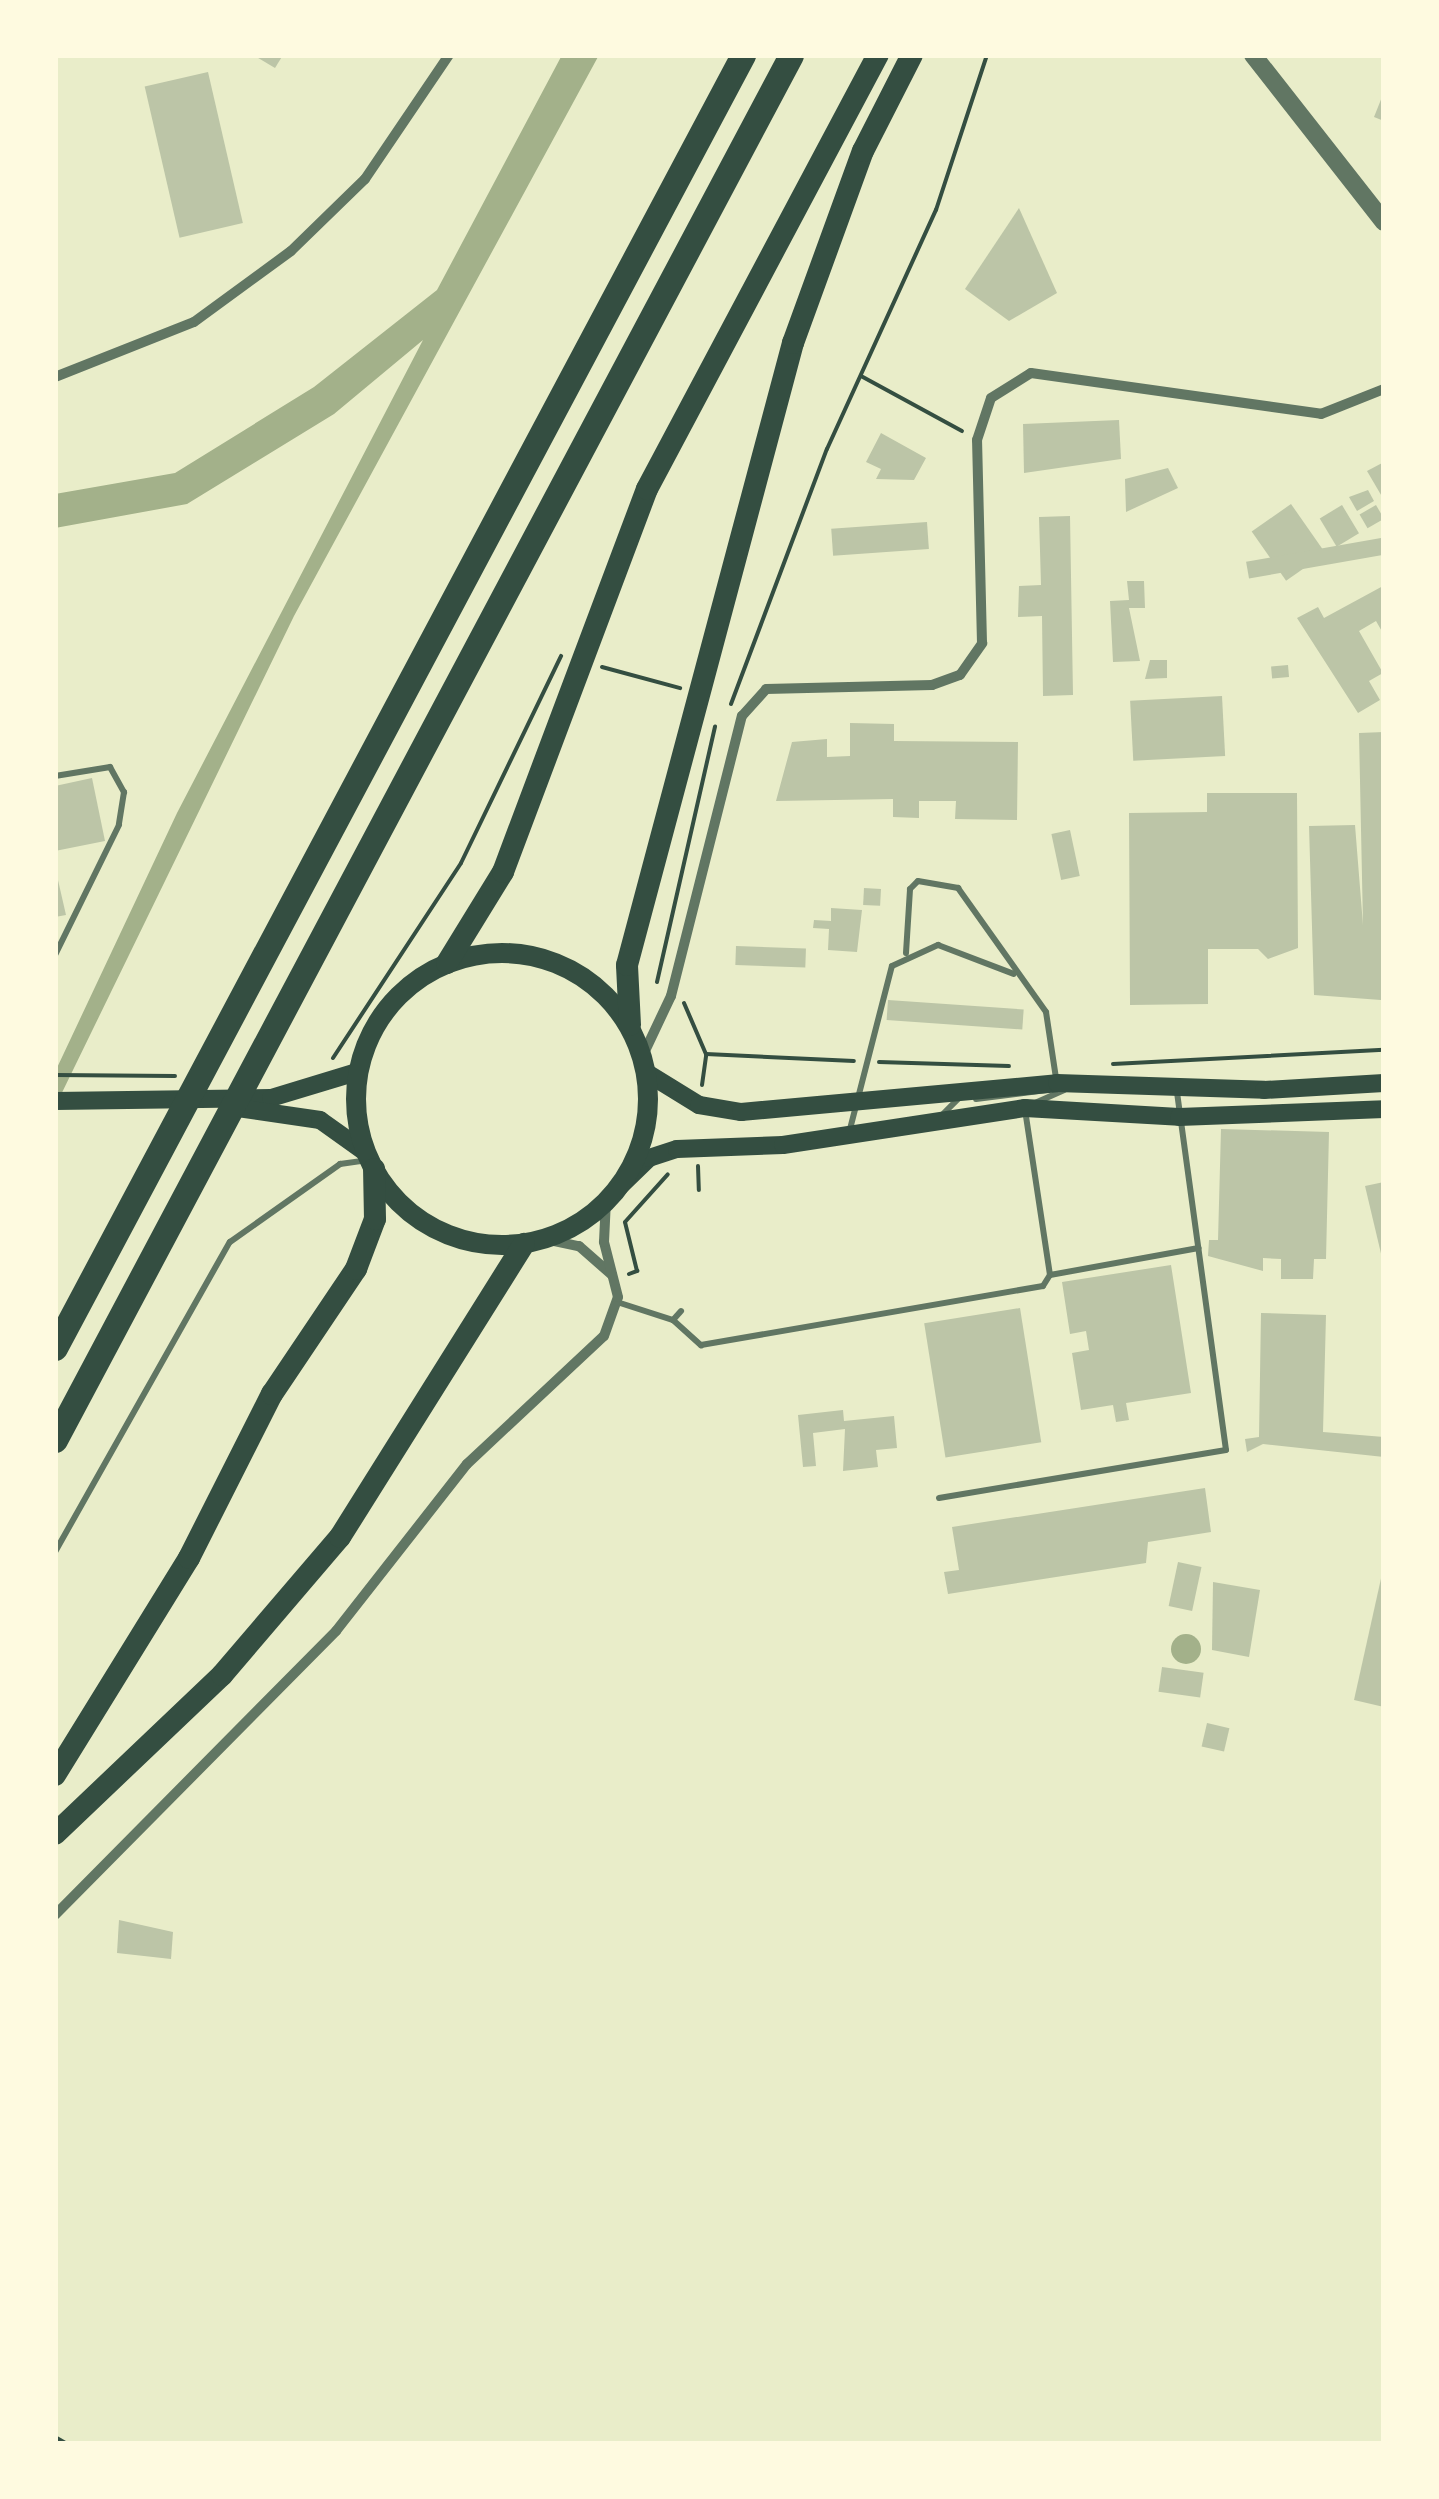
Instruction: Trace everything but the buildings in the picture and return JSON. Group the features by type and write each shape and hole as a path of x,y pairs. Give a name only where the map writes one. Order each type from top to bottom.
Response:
{"highway":[{"path":"55,1440 791,55"},
{"path":"448,963 480,923 511,854 647,489 878,55"},
{"path":"630,1025 628,965 793,343 879,117 912,55"},
{"path":"55,1348 738,65"},
{"path":"55,1775 189,1558 287,1368 356,1268 375,1218 368,1160"},
{"path":"55,1834 222,1675 340,1537 535,1242"}],"main road":[{"path":"368,1160 357,1072 391,1006 448,963 536,956 590,980 630,1025 645,1063 640,1148 610,1196"},
{"path":"645,1063 699,1105 858,1106 1057,1083 1124,1083 1177,1089 1384,1083"},
{"path":"55,1101 271,1098 357,1072"},
{"path":"88,1101 294,1113 345,1132 403,1208 448,1235 535,1242 610,1196 649,1158 677,1148 848,1137 938,1119 1025,1108 1179,1117 1384,1109"}],"street":[{"path":"55,377 194,322 291,251 365,179 449,55"},
{"path":"1253,55 1384,222"},
{"path":"645,1063 671,996 750,707 766,689 788,686 932,685 960,675 982,643 977,440 991,398 1031,373 1320,414 1384,389"},
{"path":"55,1915 336,1631 441,1492 604,1336 617,1302 615,1278 604,1242 610,1196"},
{"path":"535,1242 595,1255 615,1278"}],"lane":[{"path":"55,776 110,767 124,792 120,825 55,955"},
{"path":"848,1137 869,1062 881,993 906,953 910,889 944,881 958,888 1046,1012 1057,1083 1034,1098 955,1099 938,1119"},
{"path":"906,953 964,950 1016,974"},
{"path":"617,1302 673,1320 701,1346 1043,1286 1050,1275 1025,1108 1062,1090 1124,1083"},
{"path":"939,1498 1226,1450 1177,1089"},
{"path":"55,1552 230,1242 340,1164 368,1160"},
{"path":"1050,1275 1200,1248"},
{"path":"673,1320 680,1311"}],"path":[{"path":"738,676 861,376 936,210 988,55"},
{"path":"861,376 977,440"},
{"path":"407,950 508,772 554,659 565,658"},
{"path":"598,666 691,691"},
{"path":"699,1105 706,1054 693,1009 671,996 652,976 718,698"},
{"path":"1094,1065 1384,1050"},
{"path":"706,1054 1018,1066"},
{"path":"55,1075 100,1076"},
{"path":"698,1155 700,1190"},
{"path":"615,1278 637,1271 622,1230 636,1205 670,1172 697,1165"},
{"path":"55,2436 67,2444"}],"shaded area":[{"path":"562,55 599,55 294,616 55,1107 55,1072 177,813 423,340 334,414 187,504 55,528 55,494 175,473 314,387 437,290"},
{"path":"1186,1634 1197,1638 1201,1649 1197,1660 1186,1664 1175,1660 1171,1649 1175,1638"}]}
